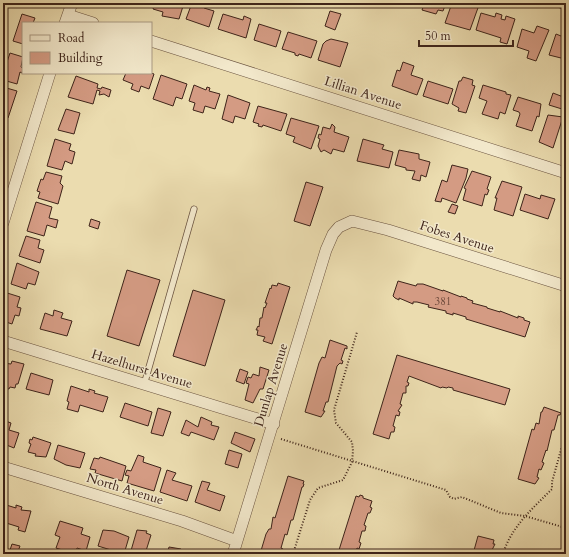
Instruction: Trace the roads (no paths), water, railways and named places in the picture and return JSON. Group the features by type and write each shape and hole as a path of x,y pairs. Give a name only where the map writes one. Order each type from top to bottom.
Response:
{"street":[{"path":"72,3 67,19 86,22"},
{"path":"562,3 566,4"},
{"name":"Lillian Avenue","path":"152,41 566,173"},
{"path":"3,223 50,74"},
{"name":"Fobes Avenue","path":"339,227 352,220 566,286"},
{"name":"Dunlap Avenue","path":"233,554 326,250 333,234 339,227"},
{"name":"Hazelhurst Avenue","path":"3,341 274,424"},
{"name":"North Avenue","path":"3,466 182,521 237,541"}],"lane":[{"path":"144,384 194,209"}]}
